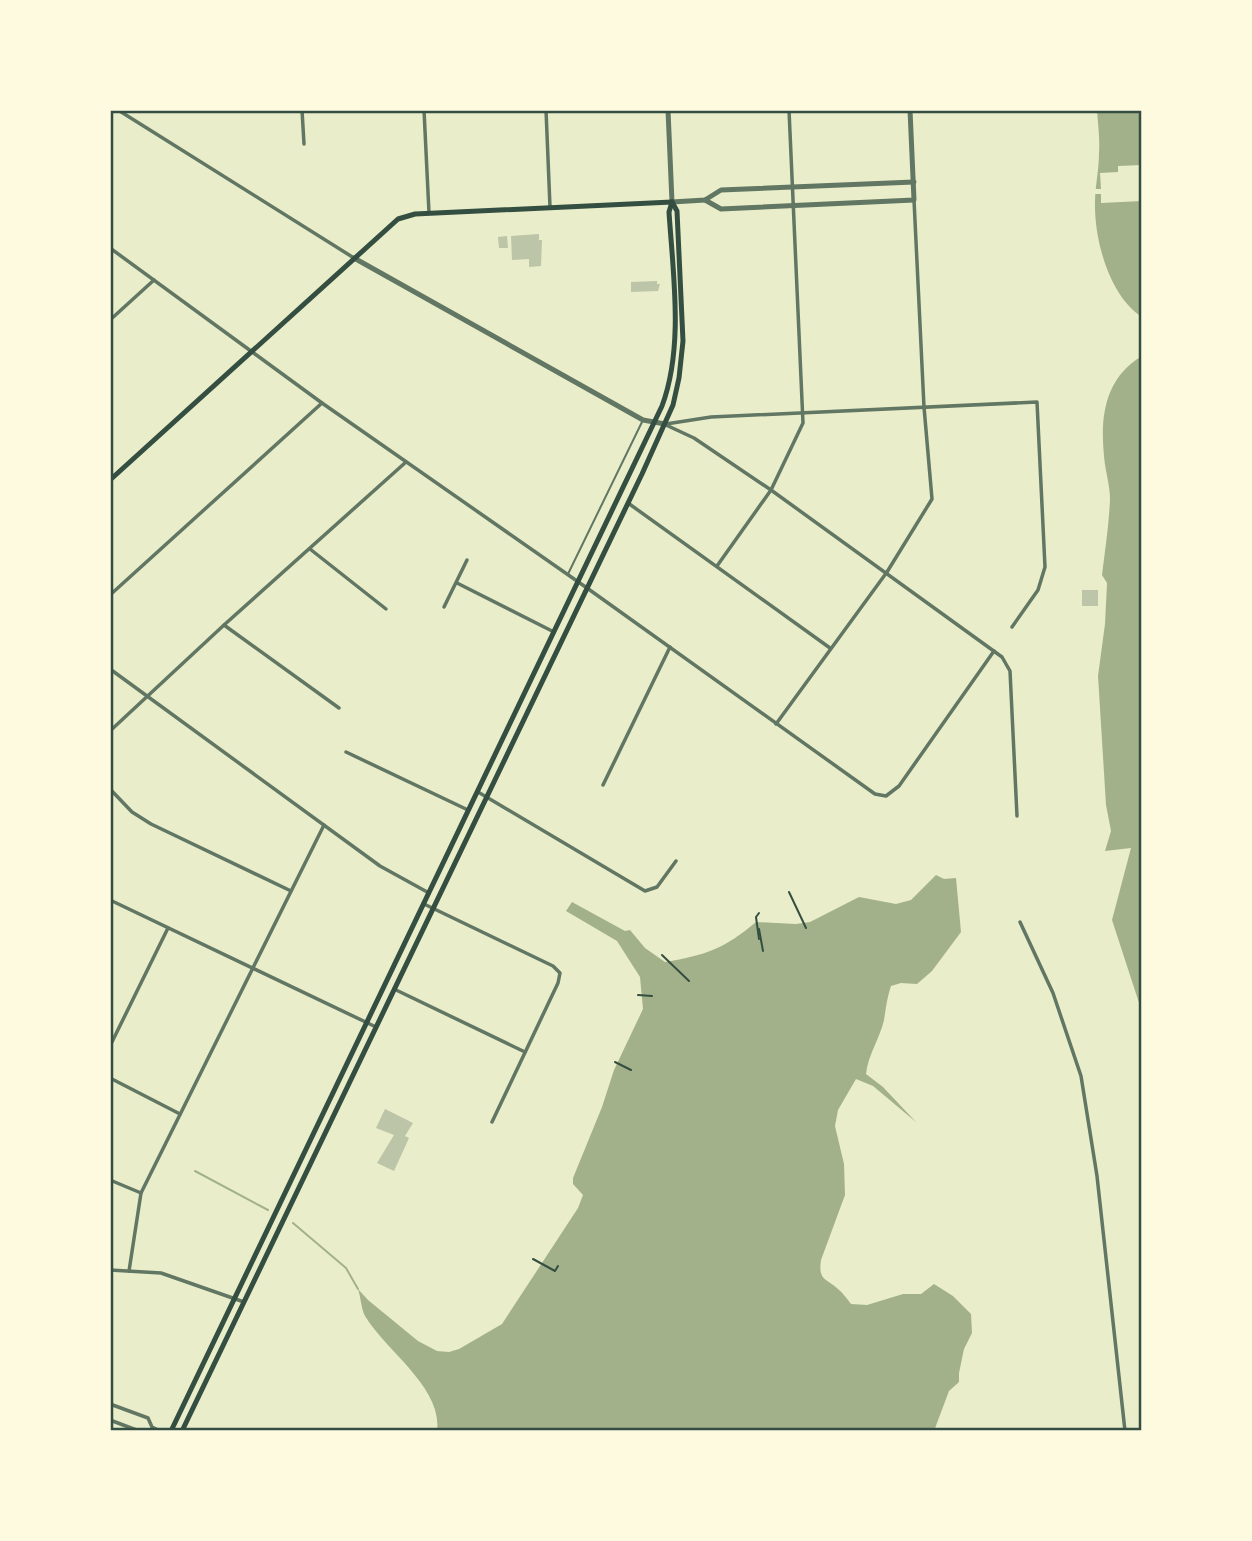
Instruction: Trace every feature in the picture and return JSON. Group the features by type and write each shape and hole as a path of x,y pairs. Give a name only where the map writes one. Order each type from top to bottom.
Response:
{"main road":[{"path":"110,480 398,219 409,215 672,202"},
{"path":"171,1431 654,423 669,385 675,345 669,212 672,202"},
{"path":"182,1431 665,424 677,391 682,354 677,211 672,202"}],"street":[{"path":"118,110 354,258 643,420 665,424 689,419 1037,402 1045,567 1038,590 1012,627"},
{"path":"302,110 304,144"},
{"path":"424,110 429,214"},
{"path":"546,110 551,207"},
{"path":"668,110 672,202 705,200 721,190 914,182"},
{"path":"717,566 771,490 803,424 789,110"},
{"path":"776,724 887,572 932,499 910,110"},
{"path":"705,200 721,209 914,200"},
{"path":"110,248 322,403 875,794 883,796 898,786 994,651"},
{"path":"110,320 154,280"},
{"path":"110,595 322,403"},
{"path":"665,424 694,438 771,490 1005,660 1010,671 1017,816"},
{"path":"110,731 406,462"},
{"path":"628,502 830,648"},
{"path":"310,549 386,609"},
{"path":"444,607 467,560"},
{"path":"457,583 554,632"},
{"path":"224,625 339,708"},
{"path":"603,785 670,647"},
{"path":"110,669 380,866 429,893"},
{"path":"346,752 469,810"},
{"path":"110,789 132,812 151,824 291,891"},
{"path":"478,792 645,891 657,887 676,861"},
{"path":"129,1271 141,1193 324,825"},
{"path":"110,900 376,1027"},
{"path":"424,904 557,969 560,973 558,983 492,1122"},
{"path":"1020,922 1053,993 1081,1076 1097,1176 1125,1431"},
{"path":"110,1046 169,928"},
{"path":"394,989 525,1052"},
{"path":"110,1078 180,1114"},
{"path":"110,1180 141,1193"},
{"path":"110,1270 161,1273 244,1301"},
{"path":"110,1404 148,1418 150,1429 160,1431"},
{"path":"110,1419 139,1431"}],"lane":[{"path":"568,575 643,420"}],"path":[{"path":"789,892 806,928"},
{"path":"759,914 756,917 762,951"},
{"path":"758,930 759,939"},
{"path":"662,955 689,982"},
{"path":"638,995 652,996"},
{"path":"615,1062 631,1070"},
{"path":"533,1259 555,1271 558,1266"}],"shaded area":[{"path":"1097,110 1142,110 1142,317 1130,308 1112,281 1097,233"},
{"path":"1142,356 1142,1012 1112,920 1131,848 1105,851 1111,831 1106,805 1098,676 1105,624 1107,583 1102,575 1110,499 1103,427 1113,387 1120,375"},
{"path":"936,875 944,879 956,878 961,932 932,971 917,984 901,983 891,986 884,1020 866,1074 883,1087 916,1122 873,1086 856,1079 838,1110 835,1126 844,1164 845,1195 820,1267 822,1276 851,1304 867,1305 903,1294 921,1294 934,1284 953,1296 971,1314 972,1333 964,1349 959,1382 949,1391 934,1431 437,1431 431,1400 411,1370 365,1316 358,1289 418,1341 437,1351 459,1349 502,1324 578,1208 583,1195 573,1184 573,1178 614,1070 643,1009 640,977 617,941 566,911 572,902 625,931 630,930 645,948 665,962 714,950 756,922 810,922 859,897 896,904 911,900"}],"pier":[{"path":"1142,165 1142,201 1101,203 1101,194 1092,194 1093,189 1101,189 1100,173 1118,172 1118,166"}],"building":[{"path":"539,234 539,240 542,240 541,266 529,267 529,259 512,260 511,236"},
{"path":"507,236 508,248 499,248 498,237"},
{"path":"657,281 657,284 660,284 658,291 631,292 631,282"},
{"path":"1082,590 1098,590 1098,606 1082,606"},
{"path":"385,1109 413,1123 405,1136 409,1138 394,1171 377,1163 394,1135 376,1128"}],"waterway":[{"path":"195,1171 268,1210"},
{"path":"293,1223 346,1268 358,1289"}]}
